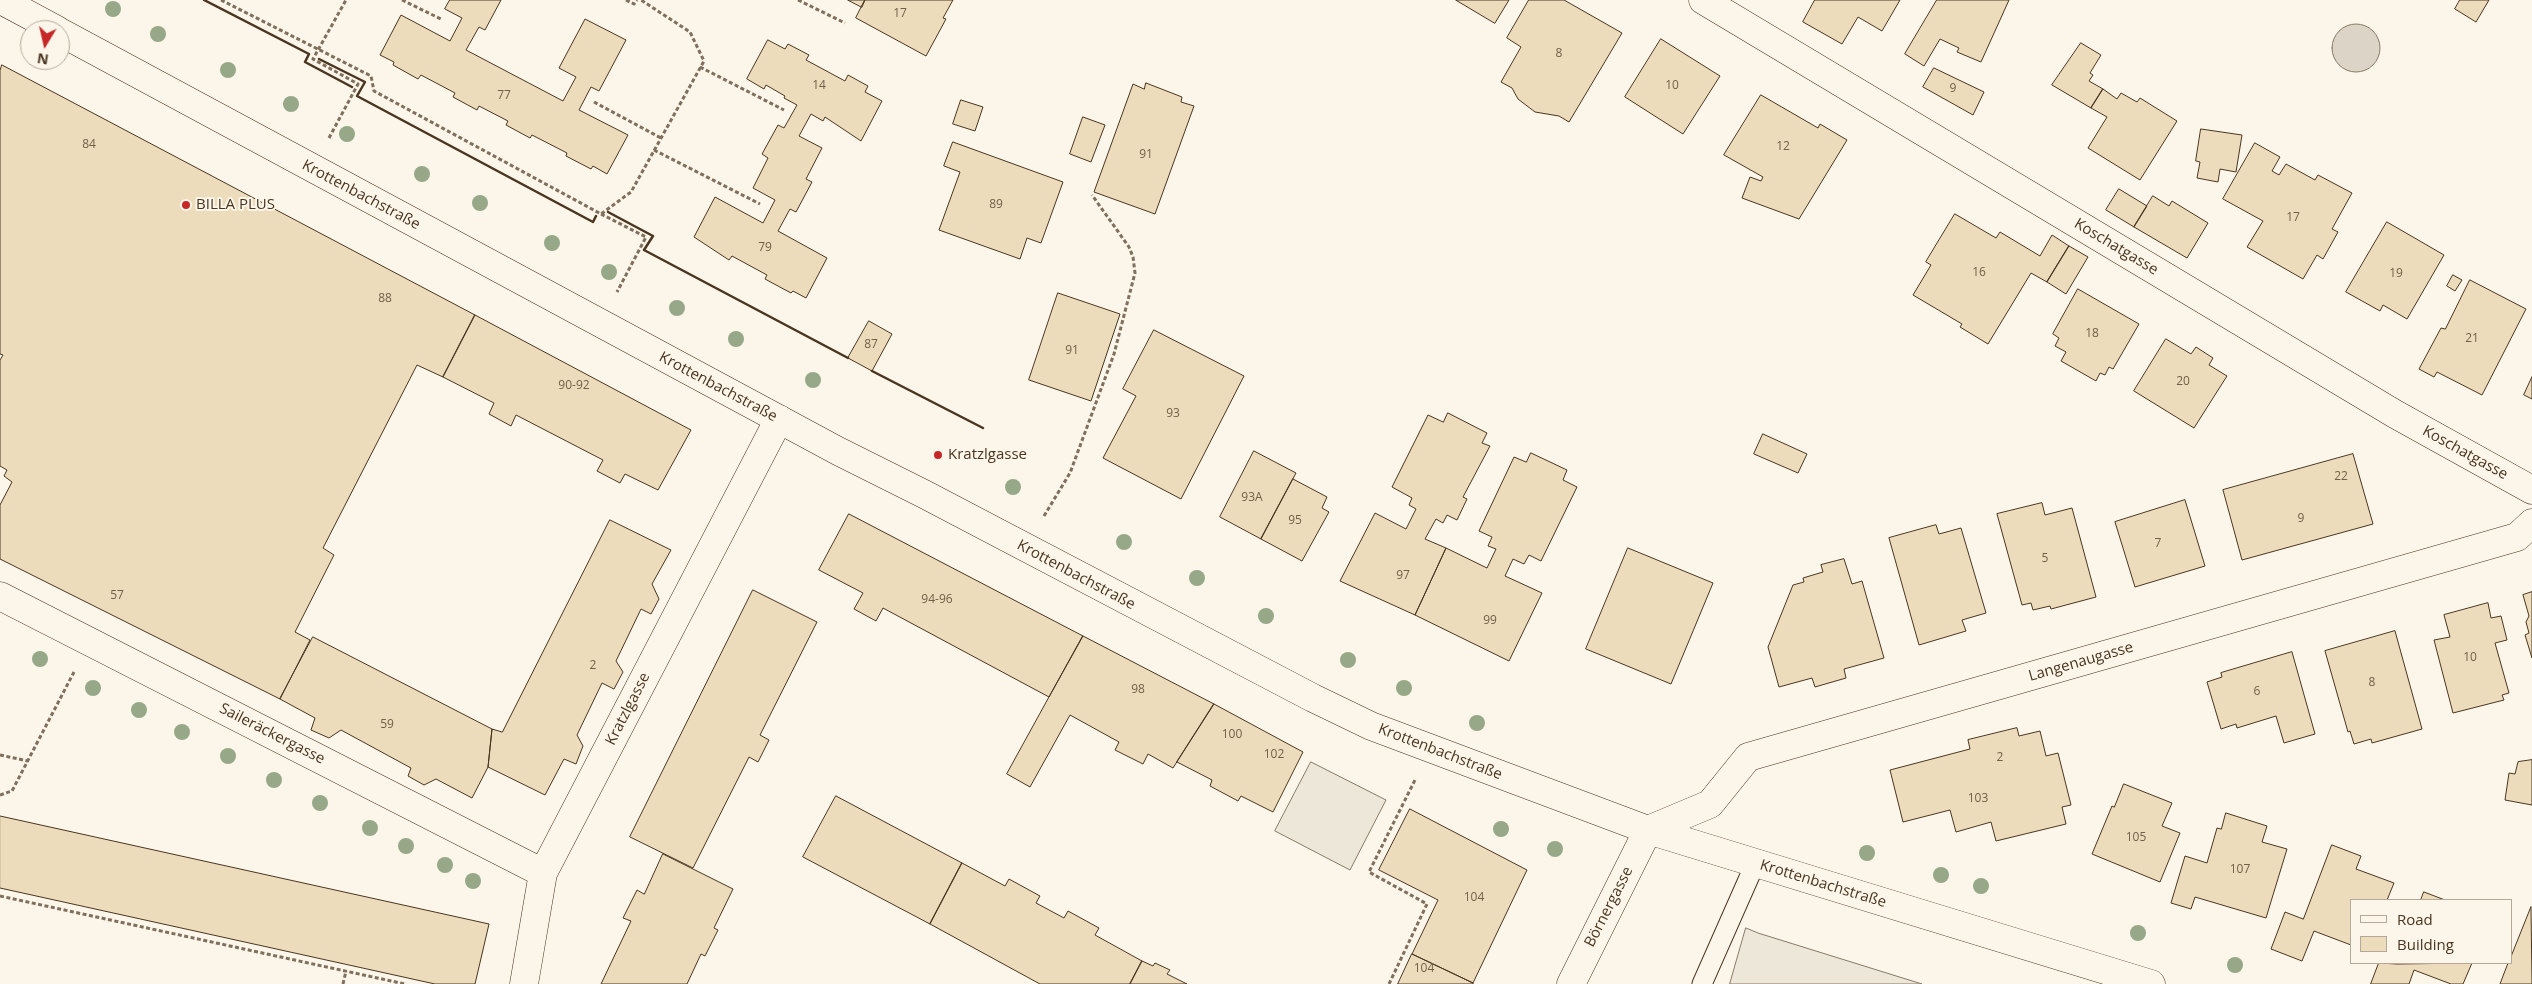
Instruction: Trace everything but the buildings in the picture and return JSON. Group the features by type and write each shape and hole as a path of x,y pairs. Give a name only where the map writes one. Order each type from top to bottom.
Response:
{"street":[{"name":"Krottenbachstraße","path":"1,0 38,20"},
{"name":"Koschatgasse","path":"1703,0 2395,414 2532,490"},
{"name":"Krottenbachstraße","path":"70,37 779,419 1347,716 1648,830 2151,984"},
{"name":"Kratzlgasse","path":"524,984 543,873 779,419"},
{"name":"Langenaugasse","path":"1648,830 1710,804 1748,757 2517,537 2532,523"},
{"name":"Saileräckergasse","path":"0,596 543,873"},
{"name":"Börnergasse","path":"1571,984 1648,830"}],"lane":[{"path":"1702,984 1755,864"}],"path":[{"path":"222,0 371,76 374,91 646,238 600,323"},
{"path":"312,169 358,84 313,59 346,0"},
{"path":"402,0 441,19"},
{"path":"626,0 634,4 636,0"},
{"path":"601,214 631,192 704,61 690,32 641,0"},
{"path":"798,0 845,23"},
{"path":"700,67 784,110"},
{"path":"594,102 661,138"},
{"path":"654,150 760,204"},
{"path":"1024,548 1070,473 1114,354 1134,280 1133,257 1129,247 1092,195"},
{"path":"0,795 12,791 90,641"},
{"path":"1389,984 1428,904 1369,872 1431,748"},
{"path":"0,755 28,761"},
{"path":"0,896 405,984"},
{"path":"343,984 346,971"}],"shaded area":[{"path":"2351,24 2361,24 2373,31 2380,43 2380,53 2373,65 2361,72 2351,72 2343,68 2336,61 2332,53 2332,43 2336,35 2343,28"},
{"path":"1311,762 1386,800 1350,870 1275,831"},
{"path":"1746,928 1758,933 1922,984 1730,984"}],"wall":[{"path":"204,0 309,54 305,62 352,87"},
{"path":"319,59 365,82 357,96 593,222 596,216"},
{"path":"608,212 653,236 644,250 848,358"},
{"path":"872,371 983,428"}],"place":[{"name":"BILLA PLUS","path":"186,205"},
{"name":"Kratzlgasse","path":"938,455"}]}
